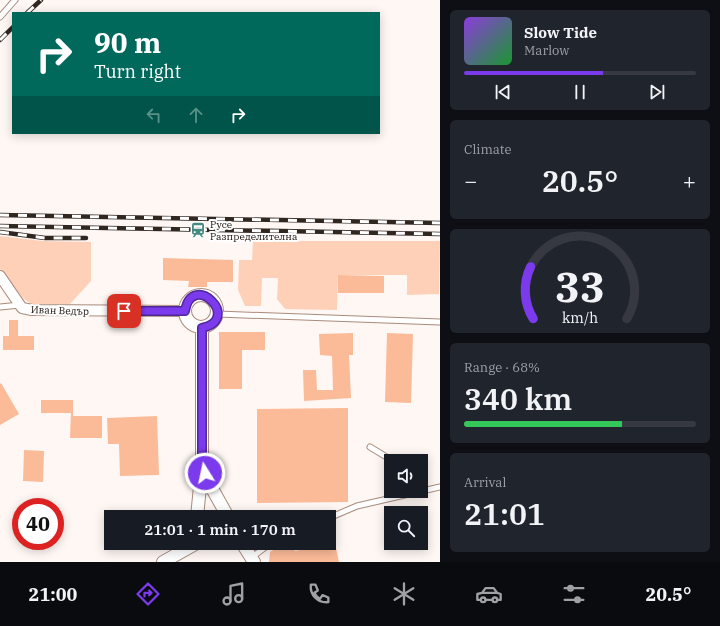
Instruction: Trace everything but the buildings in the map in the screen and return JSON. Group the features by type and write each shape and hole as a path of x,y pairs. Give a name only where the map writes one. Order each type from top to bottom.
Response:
{"street":[{"name":"Иван Ведър","path":"0,276 22,308 32,310 185,311"},
{"path":"203,295 212,299 215,304 217,314 212,324 202,328 188,321 185,311 186,306 192,298 203,295"},
{"path":"198,510 202,463 202,328"},
{"path":"202,463 210,483 224,510"},
{"path":"163,562 180,550"}],"lane":[{"path":"0,17 15,0"},
{"path":"0,307 20,305"},
{"path":"217,314 440,322"},
{"path":"370,448 384,456"},
{"path":"428,490 440,487"},
{"path":"336,515 357,506 391,498"}],"shaded area":[{"path":"0,236 43,241 91,242 91,281 70,304 31,304 24,299 0,269"},
{"path":"253,241 440,241 439,294 407,295 407,275 338,275 337,310 285,309 277,299 278,278 262,278 261,306 245,306 238,290 239,260 252,260"}],"railway":[{"path":"28,12 41,0"},
{"path":"0,40 12,28"},
{"path":"0,215 440,223"},
{"path":"0,226 440,234"},
{"path":"0,232 45,238 86,238"}],"place":[{"name":"Русе Разпределителна","path":"198,230"}],"route":[{"path":"124,311 185,311 188,301 197,296 203,295 212,299 215,304 217,314 215,319 212,324 202,328 202,463 205,473"}]}
